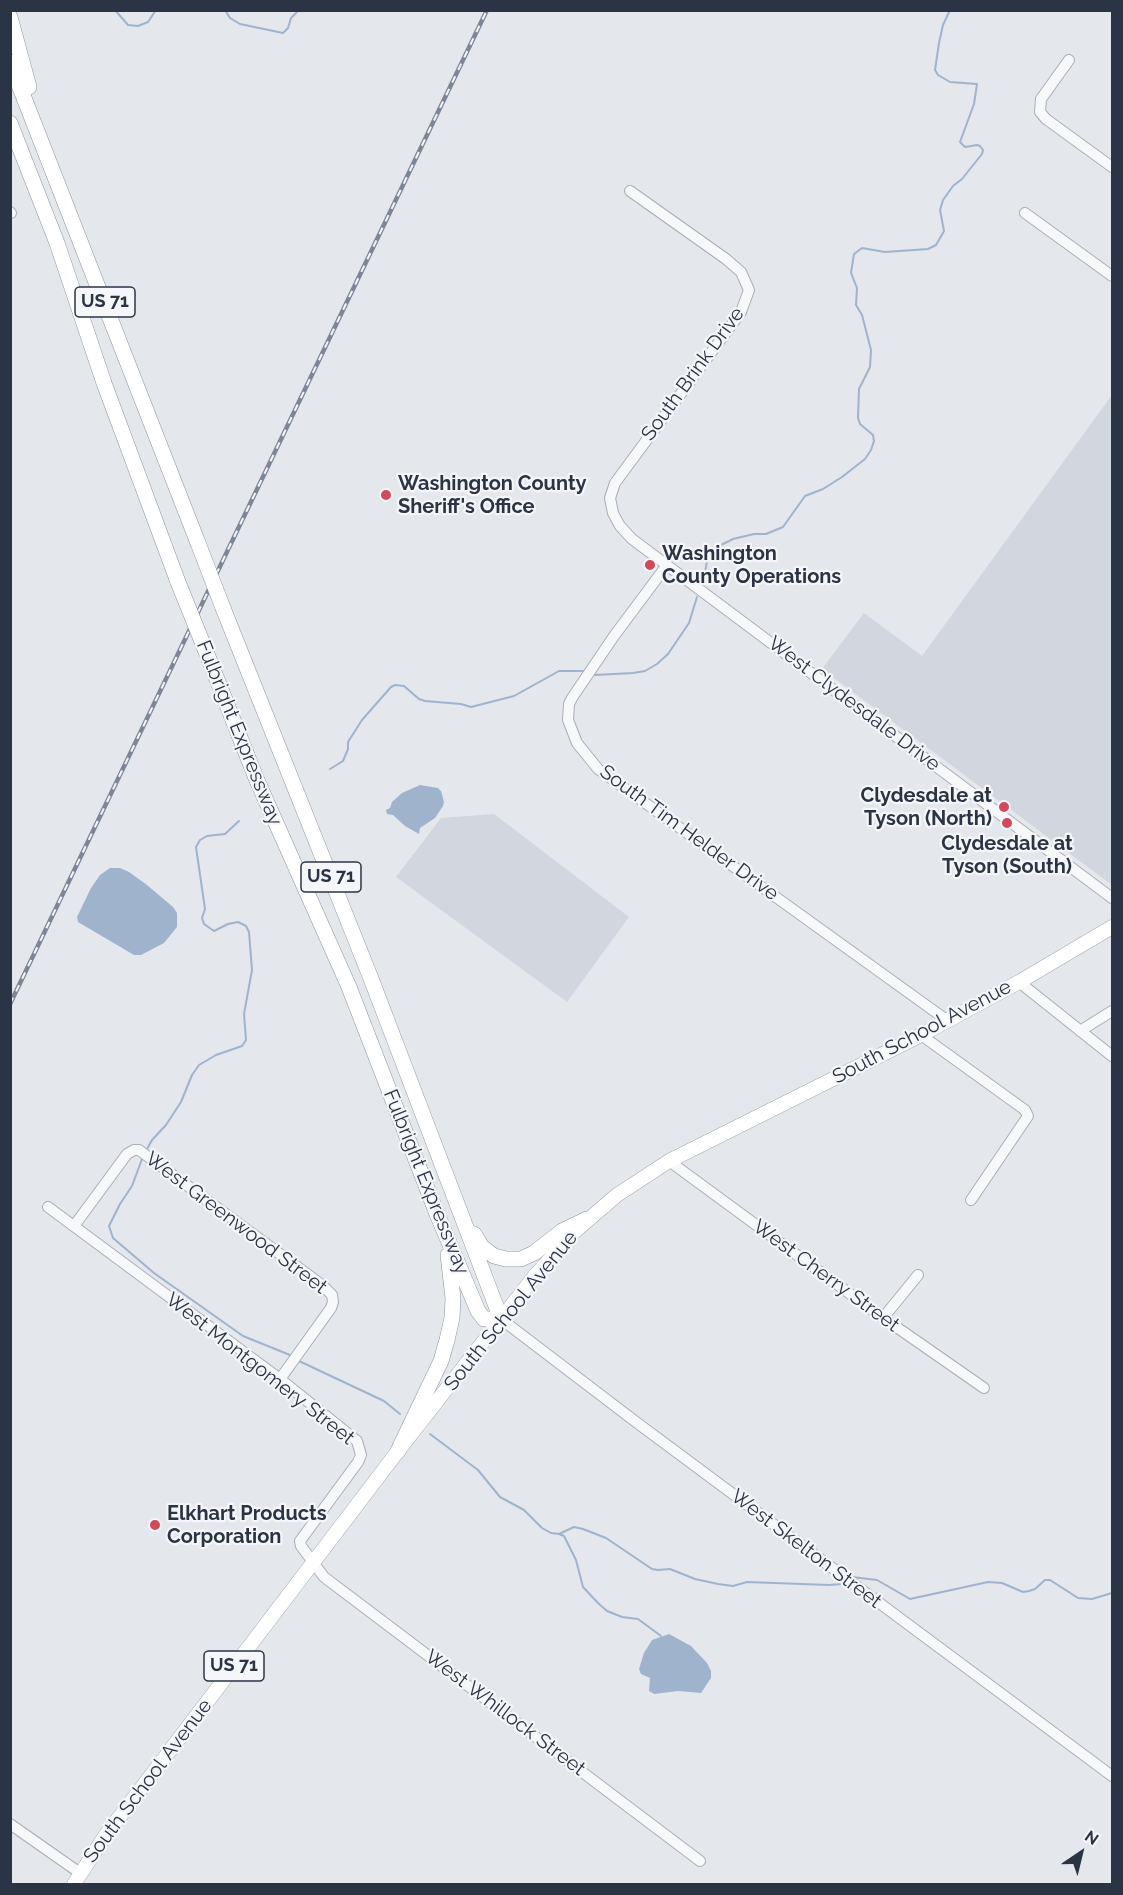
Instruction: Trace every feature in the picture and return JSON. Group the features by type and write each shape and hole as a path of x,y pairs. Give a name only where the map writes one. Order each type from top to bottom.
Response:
{"highway":[{"path":"10,17 49,160"},
{"name":"Fulbright Expressway","path":"10,62 436,1148"},
{"name":"Fulbright Expressway","path":"10,123 57,243 104,383 178,582 256,778 349,987 437,1214 478,1311 484,1319 501,1319"},
{"path":"436,1148 476,1238 482,1247 494,1256 506,1259 528,1256 555,1236 587,1219"},
{"name":"US 71","path":"436,1148 501,1319"},
{"path":"398,1451 441,1361 450,1327 453,1298 451,1269 437,1214"}],"main road":[{"name":"South School Avenue","path":"77,1879 105,1836 398,1451 544,1264 587,1219 630,1186 669,1161 921,1035 1019,982 1113,927"}],"street":[{"path":"1069,60 1041,99 1040,112 1046,119 1113,167"},
{"name":"South Brink Drive","path":"610,498 615,483 624,470 741,312 749,290 741,272 726,259 630,191"},
{"path":"1025,213 1113,276"},
{"name":"West Clydesdale Drive","path":"610,498 613,513 620,526 632,539 1113,898"},
{"name":"South Tim Helder Drive","path":"667,565 614,636 572,698 569,704 568,720 577,743 598,769 948,1020"},
{"path":"1019,982 1113,1056"},
{"path":"1080,1031 1113,1011"},
{"path":"921,1035 1025,1110 1028,1116 971,1200"},
{"name":"West Greenwood Street","path":"74,1226 127,1154 134,1150 143,1152 332,1295 331,1308 280,1379"},
{"name":"West Cherry Street","path":"669,1161 984,1389"},
{"name":"West Montgomery Street","path":"48,1207 280,1379 357,1442 361,1455 358,1462 300,1541 312,1563"},
{"path":"883,1318 918,1275"},
{"name":"West Skelton Street","path":"501,1319 1113,1776"},
{"name":"West Whillock Street","path":"312,1563 333,1584 700,1861"},
{"path":"10,1824 77,1879"}],"shaded area":[{"path":"1112,395 1112,885 822,669 864,613 922,656"},
{"path":"494,814 629,917 567,1002 396,877 441,818"}],"water":[{"path":"420,785 438,788 444,802 435,818 420,828 419,834 405,826 393,815 387,814 386,810 402,793"},
{"path":"110,868 120,868 129,872 173,907 177,913 177,927 164,943 141,955 134,955 78,922 77,917 91,888 100,875"},
{"path":"669,1634 691,1646 707,1663 711,1671 711,1678 701,1693 678,1691 654,1694 649,1691 650,1678 641,1674 639,1669 644,1653 652,1640"}],"waterway":[{"path":"115,10 128,25 138,26 148,22 156,10"},
{"path":"225,10 230,18 240,24 283,33 288,28 291,18 299,10"},
{"path":"704,579 707,561 719,546 733,539 766,534 783,527 805,496 823,489 842,477 865,459 871,450 873,435 860,424 858,418 859,389 870,367 871,350 862,315 856,305 857,288 851,273 854,254 862,248 885,252 928,249 936,245 944,231 940,210 943,200 983,150 977,145 965,147 960,142 974,104 977,84 950,82 938,75 935,70 943,25 950,10"},
{"path":"595,675 645,671 657,664 668,654 689,623 697,597"},
{"path":"330,769 343,761 348,742 362,720 395,685 404,686 419,699 425,701 471,707 514,696 559,671 583,671"},
{"path":"147,1149 181,1102 192,1075 199,1065 216,1055 242,1046 246,1040 244,1014 252,970 249,932 246,926 238,922 214,931 204,924 202,918 205,909 196,847 200,840 207,836 225,834 239,821"},
{"path":"142,1159 132,1186 109,1226 113,1238 154,1273 243,1336 290,1355"},
{"path":"299,1361 384,1401 400,1414"},
{"path":"430,1434 478,1470 500,1497 524,1510 542,1528 551,1533 559,1534 574,1527 583,1529 606,1538 652,1569 670,1569 695,1579 718,1584 733,1586 747,1582 843,1584"},
{"path":"559,1534 564,1536 576,1560 583,1587 598,1603 607,1611 622,1617 638,1619 661,1636"},
{"path":"852,1577 877,1580 910,1599 988,1582 1002,1583 1023,1592 1035,1589 1045,1580 1050,1580 1078,1598 1092,1599 1112,1593"}],"railway":[{"path":"10,1004 487,10"}],"place":[{"name":"Washington County Sheriff's Office","path":"386,495"},
{"name":"Washington County Operations","path":"650,565"},
{"name":"Clydesdale at Tyson (North)","path":"1004,807"},
{"name":"Clydesdale at Tyson (South)","path":"1007,823"},
{"name":"Elkhart Products Corporation","path":"155,1525"}]}
